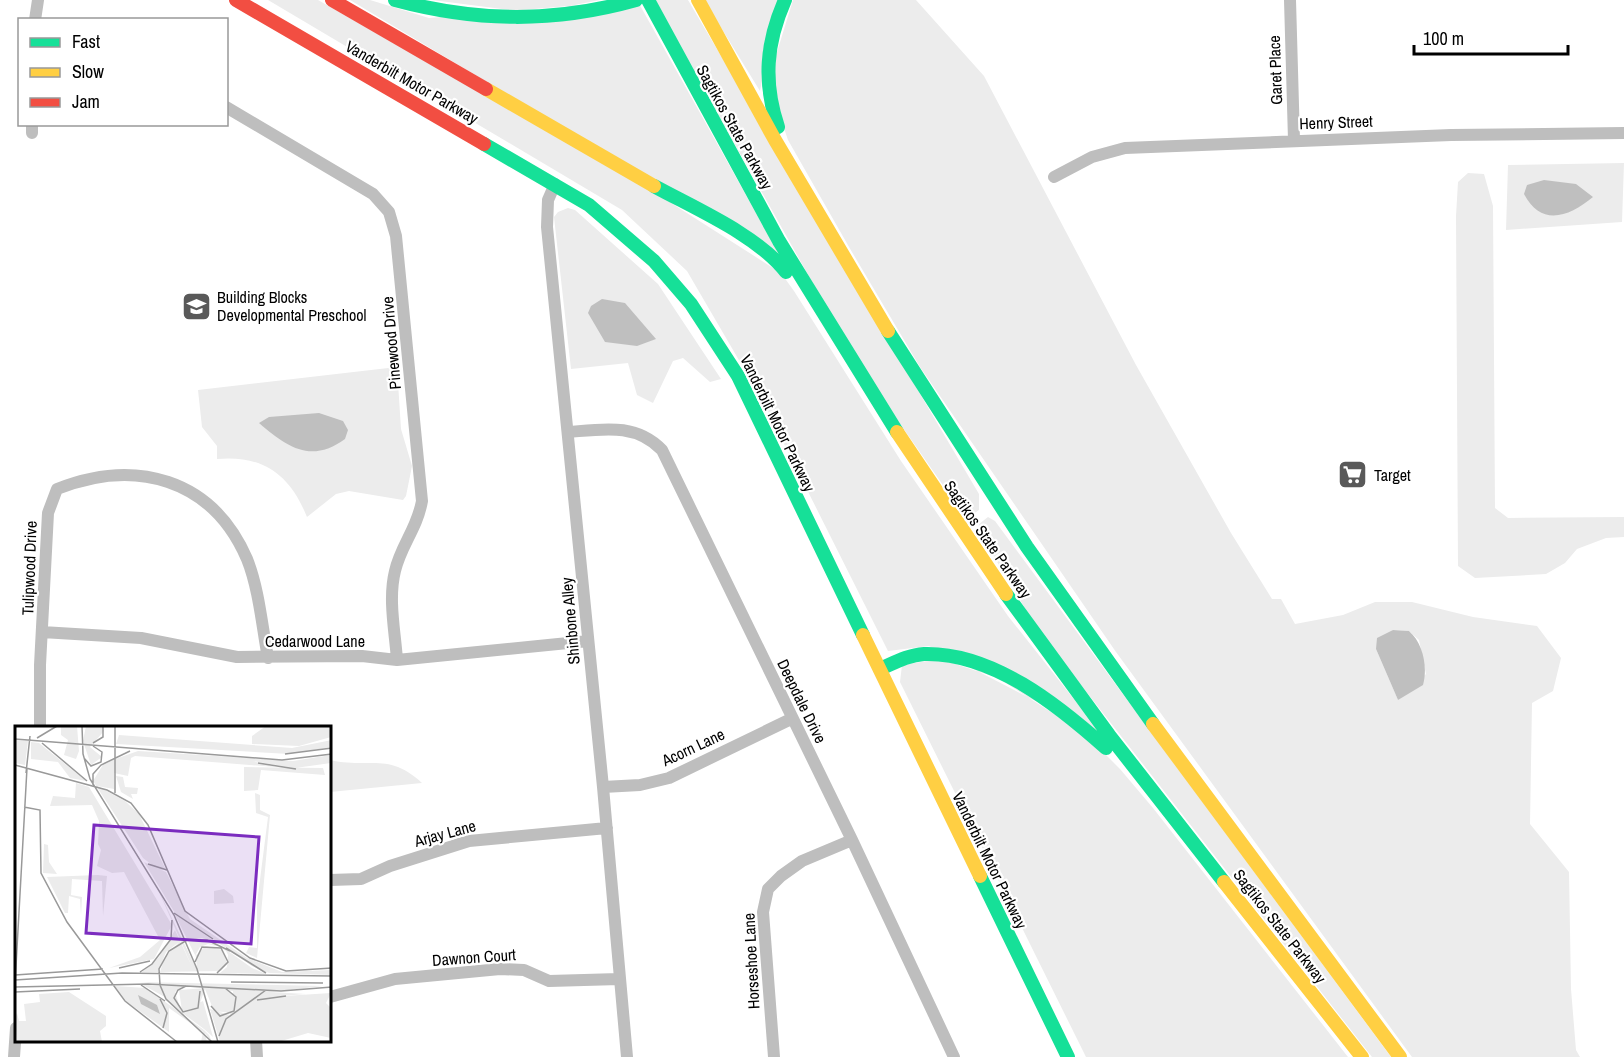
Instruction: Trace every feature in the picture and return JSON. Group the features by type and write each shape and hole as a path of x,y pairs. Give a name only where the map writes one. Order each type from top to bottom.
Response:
{"main road":[{"name":"Vanderbilt Motor Parkway","path":"236,0 555,184 604,216 637,243 675,282 710,329 738,376 1068,1057"},
{"path":"333,0 767,251 788,273 822,330 865,383"},
{"path":"395,0 461,16 508,20 564,17 636,0"},
{"name":"Sagtikos State Parkway","path":"648,0 753,195 865,383 927,479 1027,624 1362,1057"},
{"name":"Sagtikos State Parkway","path":"698,0 797,179 912,370 1029,550 1400,1057"},
{"path":"785,0 770,41 767,75 772,111 797,179"},
{"path":"880,669 914,656 944,655 990,670 1044,698 1076,721 1105,747 1163,817 1213,867"}],"street":[{"path":"35,18 38,0"},
{"name":"Garet Place","path":"1290,0 1294,140"},
{"name":"Pinewood Drive","path":"228,108 373,194 389,212 396,236 403,291 422,501 419,521 395,571 392,595 397,660"},
{"name":"Henry Street","path":"1054,177 1092,157 1125,148 1294,140 1624,133"},
{"name":"Shinbone Alley","path":"555,184 546,214 569,432 627,1057"},
{"name":"Deepdale Drive","path":"569,432 616,428 636,432 652,440 662,450 791,719 852,840 954,1057"},
{"name":"Tulipwood Drive","path":"40,726 48,513 57,489 99,475 130,474 156,477 180,486 205,501 229,526 248,561 268,658"},
{"name":"Cedarwood Lane","path":"42,632 141,638 237,657 362,656 397,660 588,640"},
{"name":"Acorn Lane","path":"603,787 640,785 669,778 791,719"},
{"name":"Arjay Lane","path":"332,880 361,879 390,866 469,841 607,828"},
{"name":"Horseshoe Lane","path":"774,1057 763,912 768,889 802,861 852,840"},
{"name":"Dawnon Court","path":"332,996 395,979 500,969 524,970 549,981 620,979"},
{"path":"14,1057 15,1042"},
{"path":"256,1042 257,1057"}],"shaded area":[{"path":"268,0 318,0 646,187 781,273 901,461 1008,616 1103,736 929,646 888,651 761,398 687,271 622,210"},
{"path":"350,0 370,0 429,18 637,0 781,258"},
{"path":"432,0 600,0 534,13"},
{"path":"654,0 688,0 979,494 979,510 972,515 961,511 857,362"},
{"path":"704,0 778,0 760,91"},
{"path":"793,0 916,0 984,76 1136,365 1231,533 1272,599 1281,599 1295,624 1343,615 1375,602 1412,602 1473,617 1537,626 1561,658 1553,691 1532,703 1530,824 1569,872 1571,989 1576,1050 1580,1057 1412,1057 1116,652 920,367 788,140 775,101 773,65","holes":["1393,630 1409,631 1419,640 1426,674 1398,700 1376,649"]},
{"path":"1624,163 1622,222 1506,230 1508,165"},
{"path":"1468,173 1484,174 1493,206 1495,508 1508,518 1624,517 1624,537 1606,538 1577,549 1565,563 1546,574 1475,578 1458,566 1456,216 1458,182"},
{"path":"1544,180 1576,184 1593,197 1565,214 1547,215 1531,204 1524,194 1527,185"},
{"path":"568,208 575,210 658,284 721,379 710,382 683,358 673,361 653,403 637,395 628,363 571,369 554,217 558,212"},
{"path":"602,299 625,303 656,339 637,346 605,342 588,313 591,306"},
{"path":"397,367 401,429 412,466 406,496 403,500 349,491 336,494 307,517 292,490 273,471 248,460 217,459 217,446 202,427 198,390"},
{"path":"319,413 343,421 348,430 345,439 321,450 310,451 290,445 259,423 269,417"},
{"path":"988,517 995,521 1391,1057 1372,1057 1038,630 978,530 979,524"},
{"path":"1393,630 1409,631 1414,636 1421,649 1425,671 1423,685 1398,700 1376,649 1377,638"},
{"path":"940,659 998,678 1085,734 1120,769 1153,808 1348,1057 1086,1057 900,682 902,665"},
{"path":"332,760 389,764 410,773 422,783 332,792"}],"traffic: fast":[{"path":"395,0 456,13 516,17 575,13 636,0"},
{"path":"648,0 779,241 897,432"},
{"path":"778,127 770,94 769,63 770,47 785,0"},
{"path":"484,144 589,205 654,261 691,304 738,376 863,635"},
{"path":"654,186 743,235 759,246 786,272"},
{"path":"888,331 1027,547 1153,724"},
{"path":"1006,594 1109,735 1224,882"},
{"path":"880,669 924,654 949,656 974,662 1022,684 1067,715 1106,748"},
{"path":"980,876 1068,1057"}],"traffic: slow":[{"path":"698,0 775,140 888,331"},
{"path":"486,89 654,186"},
{"path":"897,432 1006,594"},
{"path":"863,635 980,876"},
{"path":"1153,724 1400,1057"},
{"path":"1224,882 1362,1057"}],"traffic: jam":[{"path":"236,0 484,144"},
{"path":"332,0 486,89"}],"place":[{"name":"Building Blocks Developmental Preschool","path":"196,306"},
{"name":"Target","path":"1353,475"}]}
